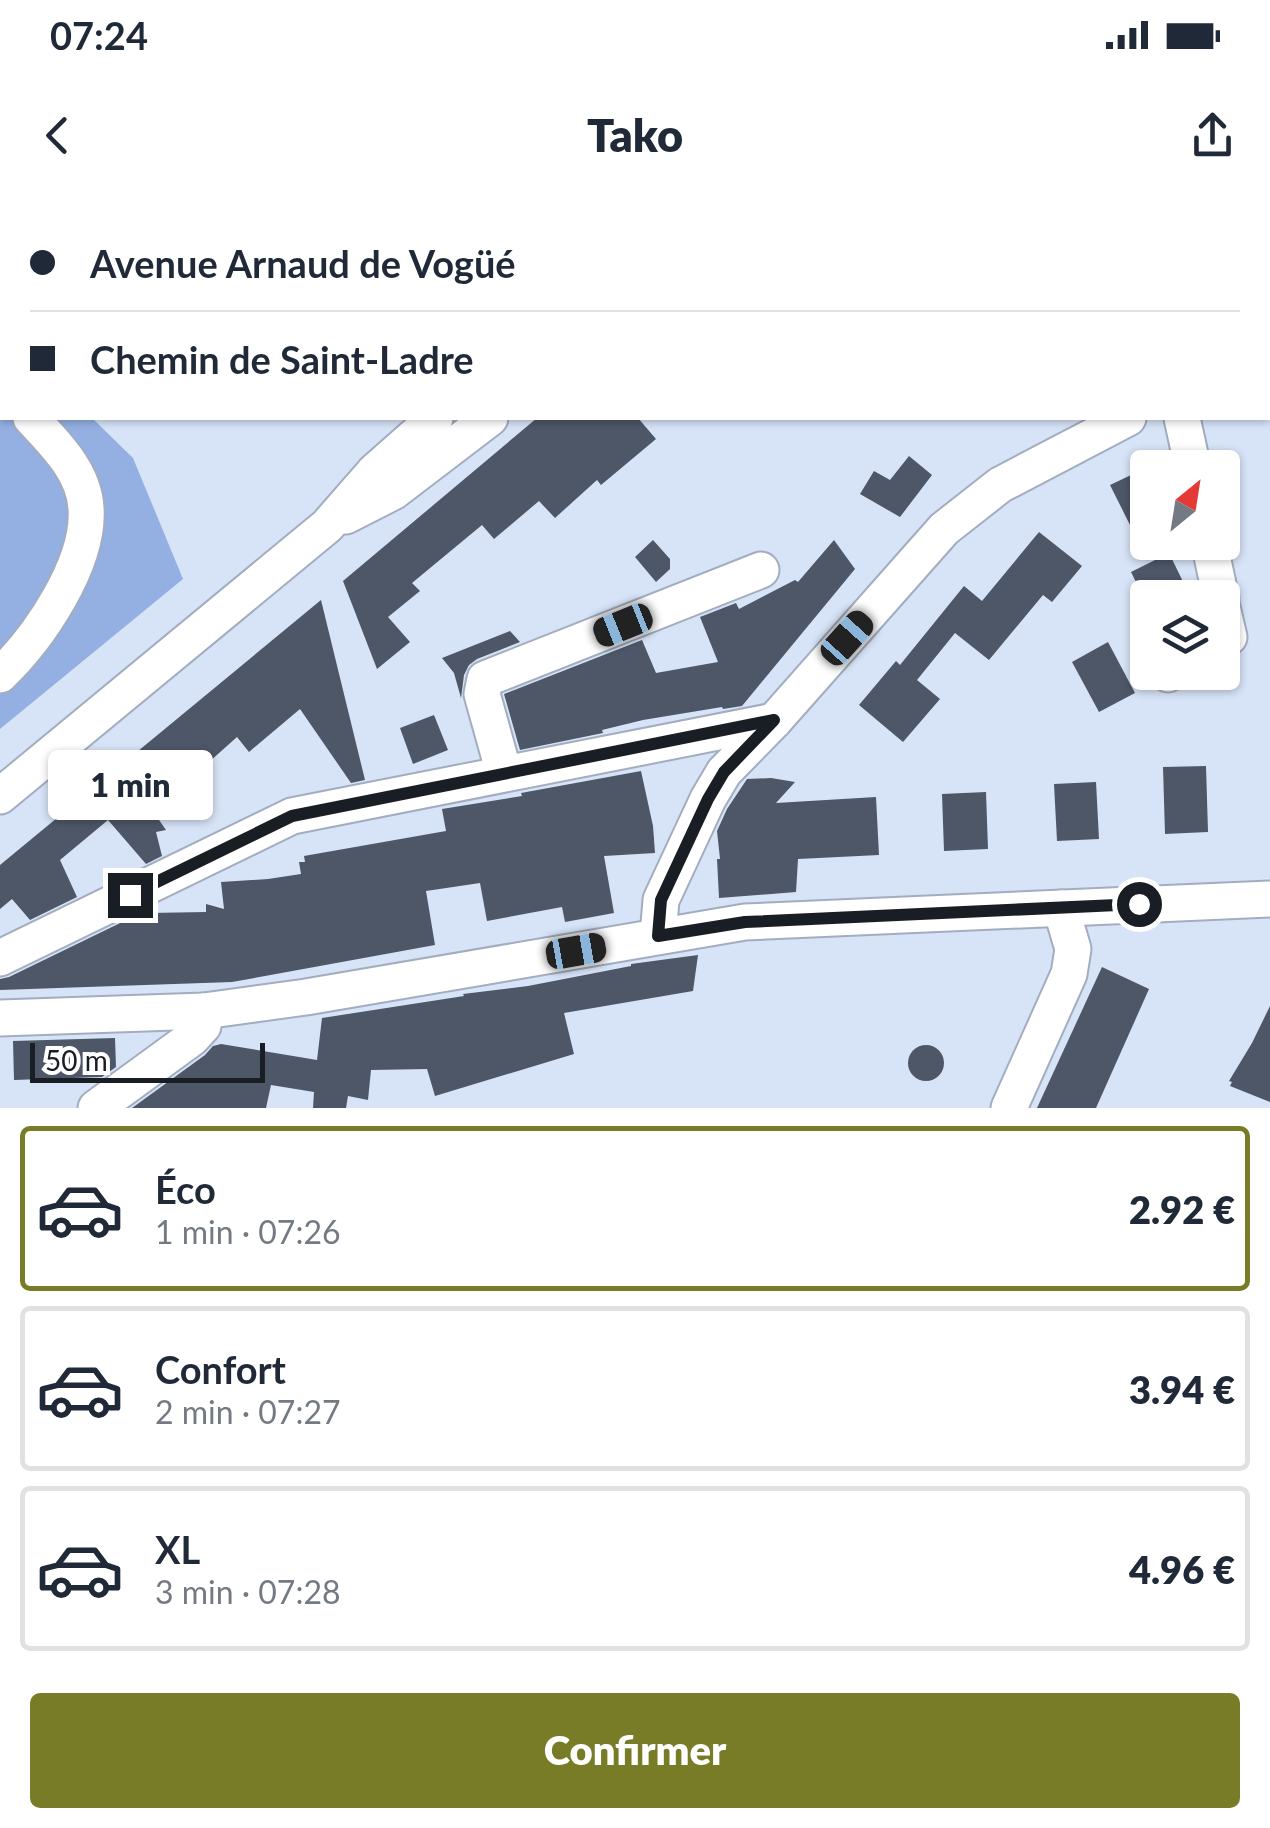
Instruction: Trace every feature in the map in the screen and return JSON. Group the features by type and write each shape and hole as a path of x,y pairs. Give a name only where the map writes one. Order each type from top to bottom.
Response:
{"street":[{"path":"0,675 38,629 66,586 79,559 84,536 86,506 79,482 63,452 33,420"},
{"path":"0,796 327,526 375,471 434,420"},
{"path":"327,526 393,492 487,420"},
{"path":"658,936 661,900 724,772 944,529 1000,485 1124,420"},
{"path":"1182,420 1189,450"},
{"path":"504,773 482,694 485,680 761,570"},
{"path":"0,958 292,816 774,720"},
{"path":"0,1018 204,1010 306,998 745,922 1270,899"},
{"path":"1009,1108 1069,974 1072,949 1061,908"},
{"path":"96,1108 192,1038 203,1026 204,1010"}],"shaded area":[{"path":"0,420 94,420 133,458 183,579 0,729"}],"building":[{"path":"535,420 640,420 656,439 601,485 597,480 555,518 539,501 494,539 482,525 412,583 420,591 388,617 410,642 377,669 343,581"},
{"path":"909,456 932,475 900,517 860,494 874,471 890,480"},
{"path":"1130,476 1130,525 1110,485"},
{"path":"1039,532 1082,566 1052,602 1043,595 989,660 955,633 917,680 940,699 903,742 859,705 896,661 900,665 964,586 982,601"},
{"path":"653,540 670,559 670,569 656,582 635,557"},
{"path":"834,540 855,569 742,706 643,720 602,730 603,733 520,750 504,694 642,640 656,673 718,662 700,617 736,603 739,609 795,580 798,582"},
{"path":"1155,560 1172,560 1182,580 1135,580 1131,572"},
{"path":"321,600 365,780 351,783 300,709 249,752 237,737 209,762 206,758 193,770 182,757 141,794 166,830 156,832 162,856 146,864 108,820 60,860 77,897 30,920 12,899 0,909 0,865"},
{"path":"510,631 520,642 469,665 461,698 454,673 442,658"},
{"path":"1108,642 1130,690 1135,693 1099,712 1072,662"},
{"path":"434,715 448,750 413,764 400,728"},
{"path":"1206,766 1208,832 1165,834 1163,767"},
{"path":"641,771 655,853 604,856 614,913 565,922 562,907 487,921 480,883 426,891 435,945 232,982 0,990 0,979 149,909 149,913 206,912 206,904 224,909 221,882 301,874 299,862 305,862 304,856 446,831 442,809"},
{"path":"747,779 795,782 776,803 876,797 879,855 798,859 796,892 719,898 717,831"},
{"path":"1096,782 1099,839 1057,841 1054,784"},
{"path":"986,792 988,849 944,851 942,794"},
{"path":"698,955 693,991 564,1013 574,1054 435,1096 427,1069 371,1070 368,1100 348,1096 346,1108 313,1108 314,1092 271,1085 266,1108 132,1108 213,1046 221,1044 317,1060 322,1018"},
{"path":"1102,967 1149,989 1096,1108 1037,1108"},
{"path":"1270,1006 1270,1102 1230,1086 1229,1081"},
{"path":"115,1038 116,1067 102,1077 14,1080 13,1041"},
{"path":"926,1045 939,1050 944,1063 939,1076 926,1081 913,1076 908,1063 913,1050"}],"route":[{"path":"130,895 292,816 774,720 724,772 708,799 661,900 658,936 745,922 1139,904"}]}
